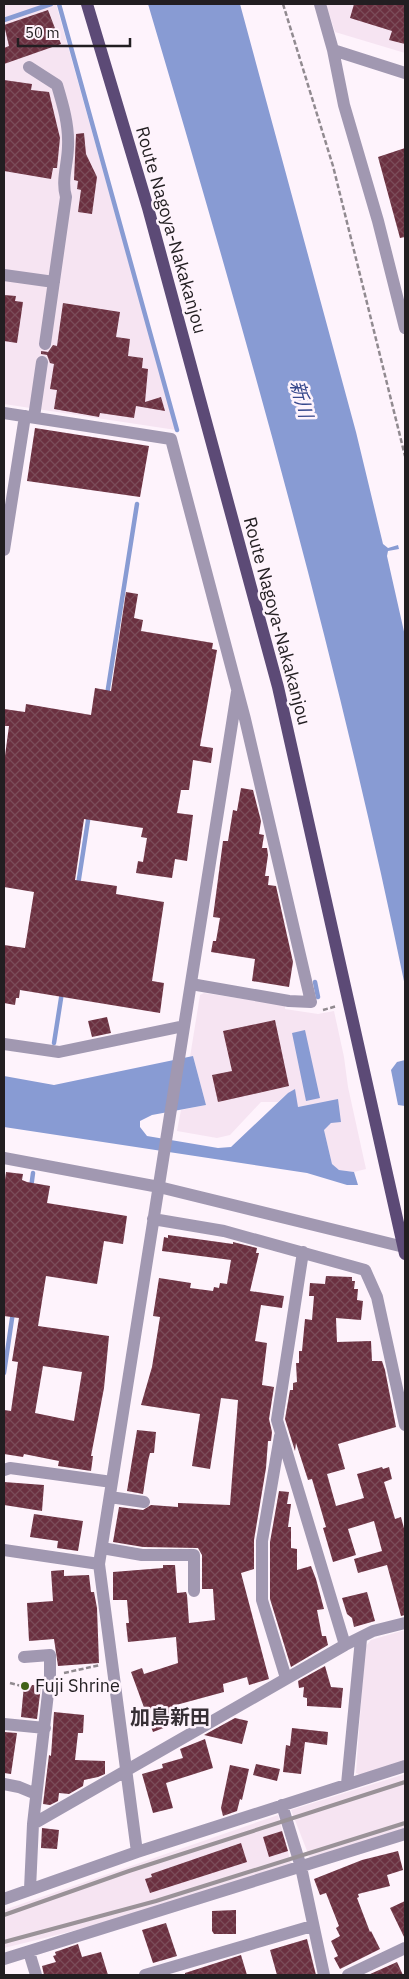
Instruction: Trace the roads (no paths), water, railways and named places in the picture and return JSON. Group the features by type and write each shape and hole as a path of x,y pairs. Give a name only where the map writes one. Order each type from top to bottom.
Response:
{"main road":[{"name":"Route Nagoya-Nakakanjou","path":"87,4 148,208 278,687 405,1251"}],"street":[{"path":"320,4 333,50 344,105 378,221 405,328"},
{"path":"333,50 405,73"},
{"path":"29,67 56,85 67,118 68,146 63,187 66,197 45,344"},
{"path":"4,275 54,282"},
{"path":"4,550 42,362"},
{"path":"4,413 171,439 252,747 311,1002 289,1001 191,984"},
{"path":"136,1852 99,1564 237,692"},
{"path":"4,1044 59,1052 184,1026"},
{"path":"4,1158 159,1187 405,1251"},
{"path":"154,1219 224,1231 365,1270 377,1297 405,1425"},
{"path":"303,1252 277,1420 345,1645"},
{"path":"281,1433 262,1541 262,1600 286,1678"},
{"path":"4,1470 10,1468 112,1482"},
{"path":"110,1497 144,1502"},
{"path":"102,1548 142,1555 194,1555 194,1591"},
{"path":"4,1550 99,1564"},
{"path":"32,1824 345,1645 361,1639 373,1631 405,1622"},
{"path":"347,1784 361,1639"},
{"path":"24,1657 50,1655 45,1728 32,1824 30,1889"},
{"path":"4,1724 45,1728"},
{"path":"4,1899 136,1852 405,1766"},
{"path":"4,1784 19,1787 36,1794"},
{"path":"282,1805 301,1867 312,1926 324,1975"},
{"path":"4,1959 405,1834"},
{"path":"145,1975 312,1926"},
{"path":"29,1952 36,1975"},
{"path":"348,1975 404,1953"}],"water":[{"name":"新川","path":"148,4 240,4 356,432 383,544 388,548 398,545 399,549 388,551 387,556 405,636 405,986 350,738 287,492 254,370"},
{"path":"305,1030 320,1098 306,1101 292,1033"},
{"path":"193,1056 206,1105 152,1115 140,1121 140,1127 147,1136 218,1148 231,1147 288,1093 295,1089 298,1107 338,1099 341,1122 331,1123 324,1130 332,1164 339,1170 354,1172 358,1185 347,1185 307,1173 4,1127 4,1076 54,1085"},
{"path":"405,1060 405,1106 398,1105 391,1070 397,1062"}],"waterway":[{"path":"4,20 51,4"},
{"path":"59,4 177,430"},
{"path":"107,695 137,504"},
{"path":"78,885 89,814"},
{"path":"315,982 318,997"},
{"path":"54,1043 62,992"},
{"path":"31,1188 33,1173"},
{"path":"4,1373 13,1312"}],"railway":[{"path":"4,1915 129,1871 405,1782"},
{"path":"4,1942 156,1901 405,1823"}],"place":[{"name":"Fuji Shrine","path":"25,1686"}],"district":[{"name":"加島新田","path":"170,1717"}]}
